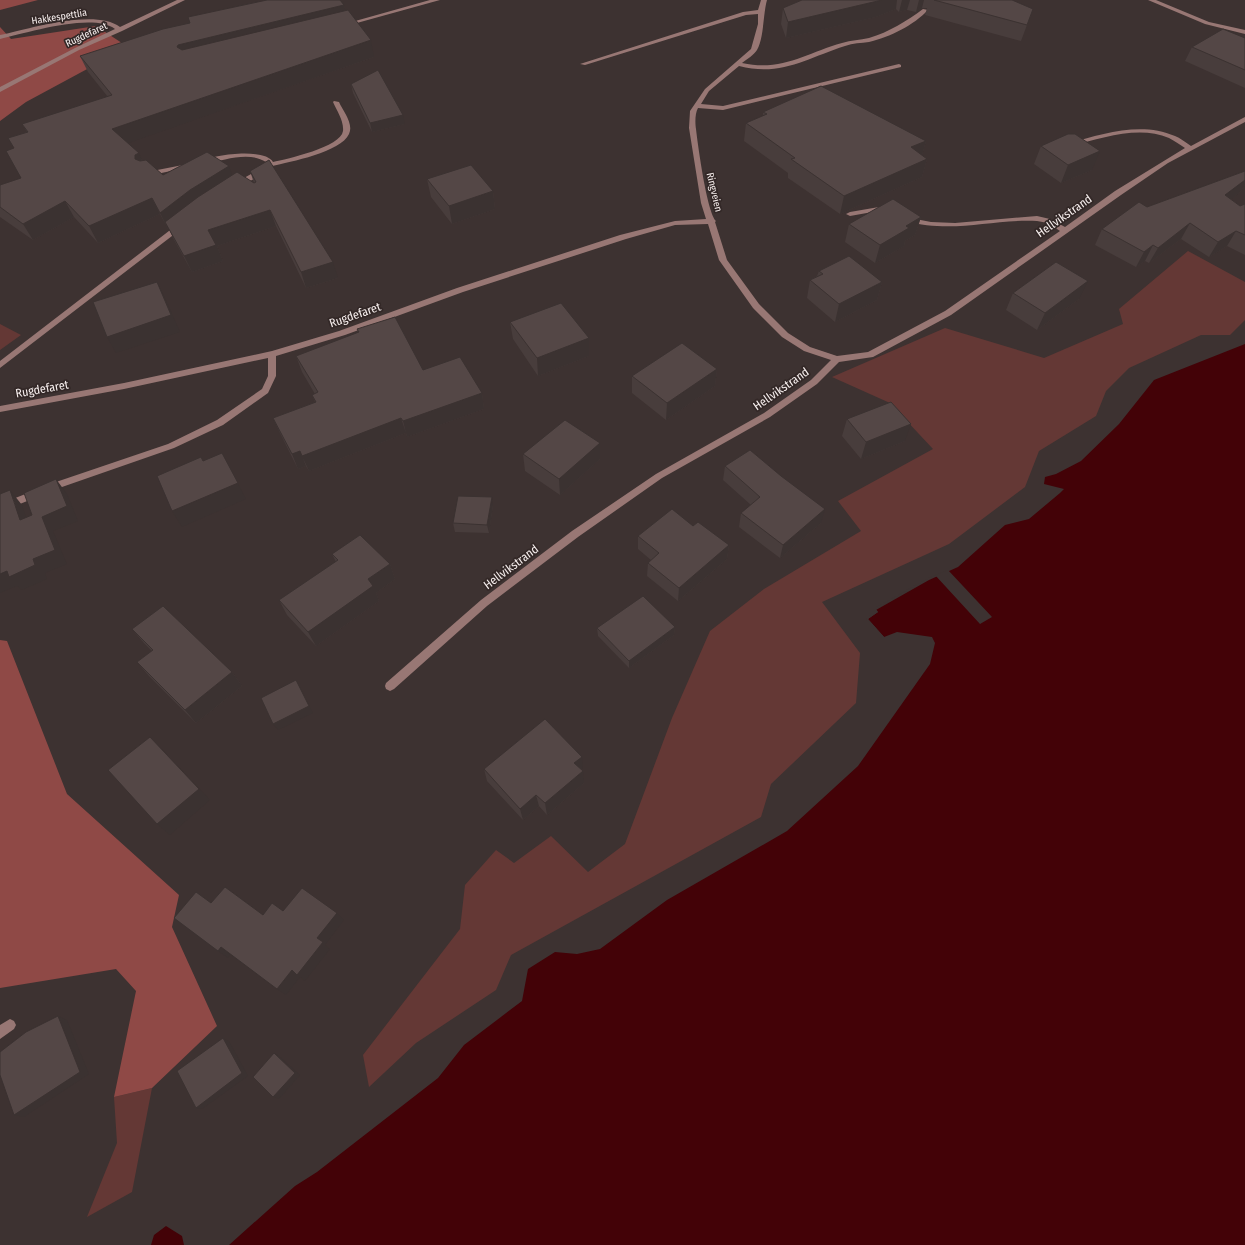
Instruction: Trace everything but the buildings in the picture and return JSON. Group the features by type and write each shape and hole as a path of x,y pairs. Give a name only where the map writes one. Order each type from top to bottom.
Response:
{"street":[{"name":"Rugdefaret","path":"0,90 77,49 182,0"},
{"path":"338,27 437,0"},
{"name":"Ringveien","path":"764,0 761,12 761,24 754,50 707,90 693,111 692,128 705,203 712,221 723,260 756,306 785,335 807,350 837,359"},
{"path":"1151,0 1207,23 1245,32"},
{"path":"738,64 762,68 779,67 802,61 849,43 868,40 892,32 907,24 925,10"},
{"path":"582,64 745,12 761,12"},
{"name":"Hakkespettlia","path":"0,36 85,21 102,21 112,24 120,30"},
{"path":"697,106 723,108 899,66"},
{"path":"232,190 265,170 270,165 320,150 341,140 346,134 346,127 336,102"},
{"name":"Hellvikstrand","path":"390,686 484,603 574,534 659,476 767,415 814,382 837,359 870,355 948,313 1124,189 1190,148 1245,119"},
{"path":"1062,146 1107,135 1133,132 1155,132 1172,137 1190,148"},
{"path":"201,163 253,155 266,158 270,165"},
{"path":"147,174 193,165"},
{"path":"850,214 879,209 917,222 937,225 1041,219 1055,224 1064,230"},
{"path":"0,365 189,220"},
{"name":"Rugdefaret","path":"0,409 124,386 272,354 342,333 460,290 616,240 675,223 712,221"},
{"path":"0,508 66,482 147,455 216,426 234,415 266,390 273,377 274,364 272,354"}],"shaded area":[{"path":"0,0 38,0 0,10"},
{"path":"96,26 128,47 26,102 0,121 0,27 11,39"},
{"path":"1188,251 1245,282 1245,320 1230,335 1201,335 1129,368 1106,391 1096,416 1039,451 1025,487 949,544 822,602 860,653 856,703 771,784 761,817 511,955 496,990 416,1043 369,1087 363,1055 460,929 465,885 496,850 514,863 551,836 588,872 625,844 672,718 710,631 764,589 861,531 838,501 933,449 890,403 832,377 945,328 1044,358 1123,324 1119,309"},
{"path":"0,324 21,335 0,350"},
{"path":"1245,344 1245,1245 229,1245 295,1186 317,1172 438,1078 464,1045 522,1001 528,969 555,952 577,954 600,949 667,900 787,831 858,766 930,664 935,643 932,637 897,632 884,637 868,619 878,612 876,610 929,580 958,567 1005,525 1029,519 1064,489 1044,484 1045,477 1056,474 1081,461 1119,424 1154,380"},
{"path":"0,640 7,641 67,794 179,895 172,927 217,1026 152,1088 114,1097 136,991 116,969 0,988"},
{"path":"152,1088 132,1192 87,1217 117,1143 114,1097"},
{"path":"166,1226 182,1236 184,1245 151,1245 154,1235"}],"pier":[{"path":"948,570 992,617 980,624 935,575"},
{"path":"934,576 876,609 878,612 868,619 885,638 882,638 866,620 875,612 875,608"}]}
